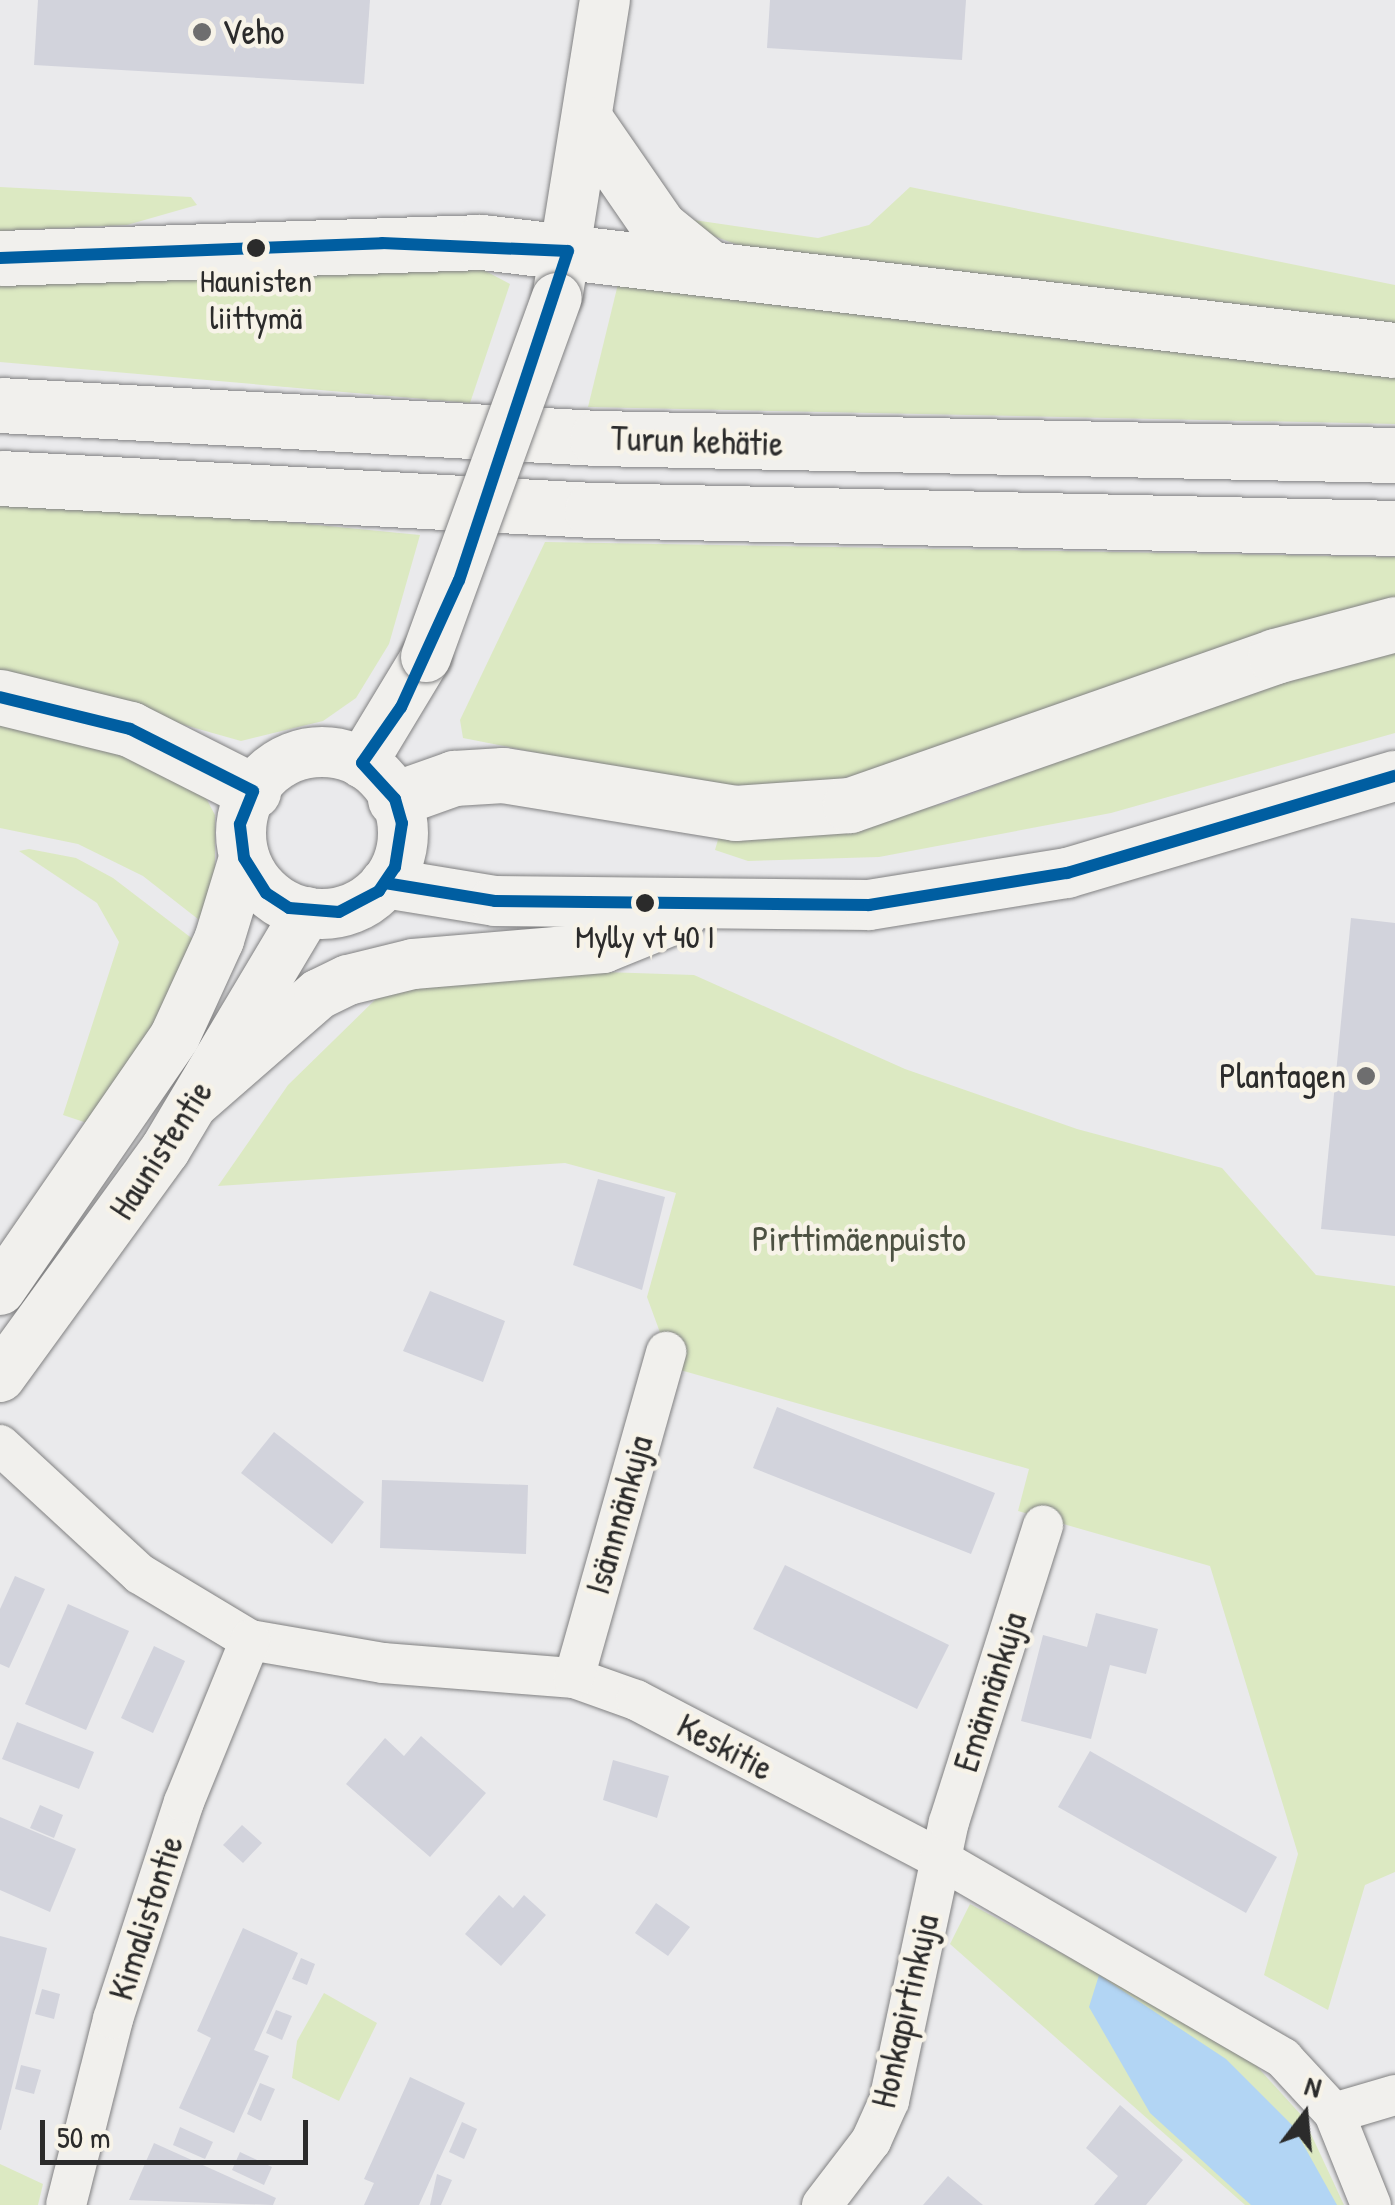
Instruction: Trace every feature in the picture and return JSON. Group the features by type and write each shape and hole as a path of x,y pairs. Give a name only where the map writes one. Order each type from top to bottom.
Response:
{"highway":[{"path":"588,124 659,227 707,266"},
{"path":"0,258 382,243 563,275 707,266 1395,350"},
{"name":"Turun kehätie","path":"0,405 597,438 1395,455"},
{"name":"Turun kehätie","path":"0,478 535,508 1395,528"},
{"path":"379,781 503,775 735,813 850,805 1274,656 1395,624"},
{"path":"0,697 143,734 253,791"}],"street":[{"path":"379,781 308,753 281,762 253,791 240,824 244,858 266,892 308,912 360,904 384,883 401,849 379,781 563,275 605,0"},
{"path":"384,883 477,900 702,908 869,905 1067,873 1395,776"},
{"name":"Haunistentie","path":"0,1290 175,1036 219,940 244,858"},
{"path":"194,1102 320,994 348,980 412,964 603,948 702,908"},
{"name":"Haunistentie","path":"0,1377 194,1102 308,912"},
{"name":"Isännnänkuja","path":"574,1678 666,1352"},
{"name":"Keskitie","path":"0,1444 140,1574 250,1640 382,1663 574,1678 636,1700 940,1859 1235,2026 1282,2058 1334,2113 1370,2205"},
{"name":"Emännänkuja","path":"940,1859 1043,1526"},
{"name":"Kimalistontie","path":"66,2205 118,2000 184,1802 250,1640"},
{"name":"Honkapirtinkuja","path":"822,2205 871,2141 889,2101 940,1859"},
{"path":"1334,2113 1395,2095"}],"green space":[{"path":"0,187 191,197 197,205 127,225 0,231"},
{"path":"910,187 1395,285 1395,328 749,249 689,227 687,219 818,238 869,225"},
{"path":"480,268 510,284 470,403 0,362 0,279"},
{"path":"618,284 1395,364 1395,424 588,407"},
{"path":"0,500 420,535 389,644 356,698 323,721 241,741 0,673"},
{"path":"545,542 1395,557 1395,600 933,756 816,785 699,785 463,738 460,720"},
{"path":"1395,649 1395,733 1111,813 879,857 748,861 715,850 719,836 846,824 947,803 1210,705"},
{"path":"0,718 144,758 206,798 215,815 215,867 203,923 143,876 78,844 0,828"},
{"path":"29,849 76,858 113,878 198,943 189,984 93,1125 63,1115 119,942 97,903 19,851"},
{"name":"Pirttimäenpuisto","path":"516,969 694,975 905,1069 1077,1129 1222,1168 1316,1275 1395,1286 1395,1872 1365,1885 1328,2010 1264,1975 1298,1854 1210,1566 1018,1511 1029,1469 673,1368 647,1297 676,1193 565,1163 218,1186 288,1085 379,996"},
{"path":"970,1904 1242,2050 1303,2117 1344,2205 1245,2205 950,1944"},
{"path":"324,1993 377,2023 339,2101 292,2078 297,2041"},
{"path":"0,2164 43,2184 38,2205 0,2205"}],"water":[{"path":"1099,1975 1226,2059 1293,2126 1337,2205 1251,2205 1150,2113 1089,2007"}],"building":[{"name":"Veho","path":"38,0 370,0 364,84 34,65"},
{"path":"770,0 966,0 962,60 767,48"},
{"name":"Plantagen","path":"1351,918 1395,923 1395,1236 1321,1229"},
{"path":"598,1179 665,1197 642,1290 573,1265"},
{"path":"430,1291 505,1321 483,1382 403,1351"},
{"path":"777,1407 995,1493 971,1554 753,1468"},
{"path":"274,1432 364,1502 332,1544 241,1473"},
{"path":"382,1480 528,1485 526,1554 380,1548"},
{"path":"785,1565 949,1645 917,1709 753,1629"},
{"path":"15,1576 45,1589 9,1668 0,1664 0,1609"},
{"path":"68,1604 129,1631 86,1730 25,1704"},
{"path":"1096,1613 1158,1629 1146,1674 1110,1665 1091,1739 1021,1721 1043,1635 1087,1647"},
{"path":"154,1646 185,1661 153,1733 121,1718"},
{"path":"17,1722 94,1752 79,1789 2,1759"},
{"path":"421,1736 486,1793 430,1857 346,1784 385,1738 404,1756"},
{"path":"1090,1751 1277,1857 1246,1913 1058,1807"},
{"path":"613,1760 669,1776 657,1818 603,1800"},
{"path":"40,1805 63,1815 54,1838 30,1828"},
{"path":"0,1817 76,1849 50,1912 0,1890"},
{"path":"242,1825 262,1843 243,1863 223,1845"},
{"path":"499,1895 513,1908 524,1895 546,1915 501,1966 465,1934"},
{"path":"656,1903 690,1927 668,1956 635,1933"},
{"path":"243,1928 298,1953 254,2050 269,2056 234,2133 179,2108 211,2038 197,2031"},
{"path":"0,1936 47,1948 1,2130 0,2130"},
{"path":"301,1958 315,1964 307,1985 292,1979"},
{"path":"42,1989 60,1994 54,2019 35,2014"},
{"path":"276,2010 292,2016 282,2040 266,2033"},
{"path":"21,2065 41,2070 34,2094 15,2089"},
{"path":"410,2077 465,2103 419,2205 364,2205 374,2183 364,2179"},
{"path":"260,2083 275,2089 261,2121 247,2114"},
{"path":"1120,2105 1183,2160 1146,2205 1094,2205 1118,2176 1086,2148"},
{"path":"462,2122 477,2129 464,2159 449,2152"},
{"path":"180,2127 213,2142 205,2159 173,2145"},
{"path":"154,2143 276,2198 273,2205 129,2200"},
{"path":"240,2152 272,2167 264,2185 232,2170"},
{"path":"437,2174 452,2180 441,2205 430,2205"},
{"path":"948,2176 983,2205 923,2205"}],"transit line":[{"path":"0,258 382,243 568,251 459,580 401,707 362,763 395,799 402,823 395,867 379,891 339,912 289,908 266,893 244,858 240,824 253,791 130,729 0,697"},
{"path":"385,883 495,901 869,905 1067,873 1395,776"}],"place":[{"name":"Veho","path":"202,32"},
{"name":"Haunisten liittymä","path":"256,248"},
{"name":"Mylly vt 40 I","path":"645,903"},
{"name":"Plantagen","path":"1366,1076"}]}
